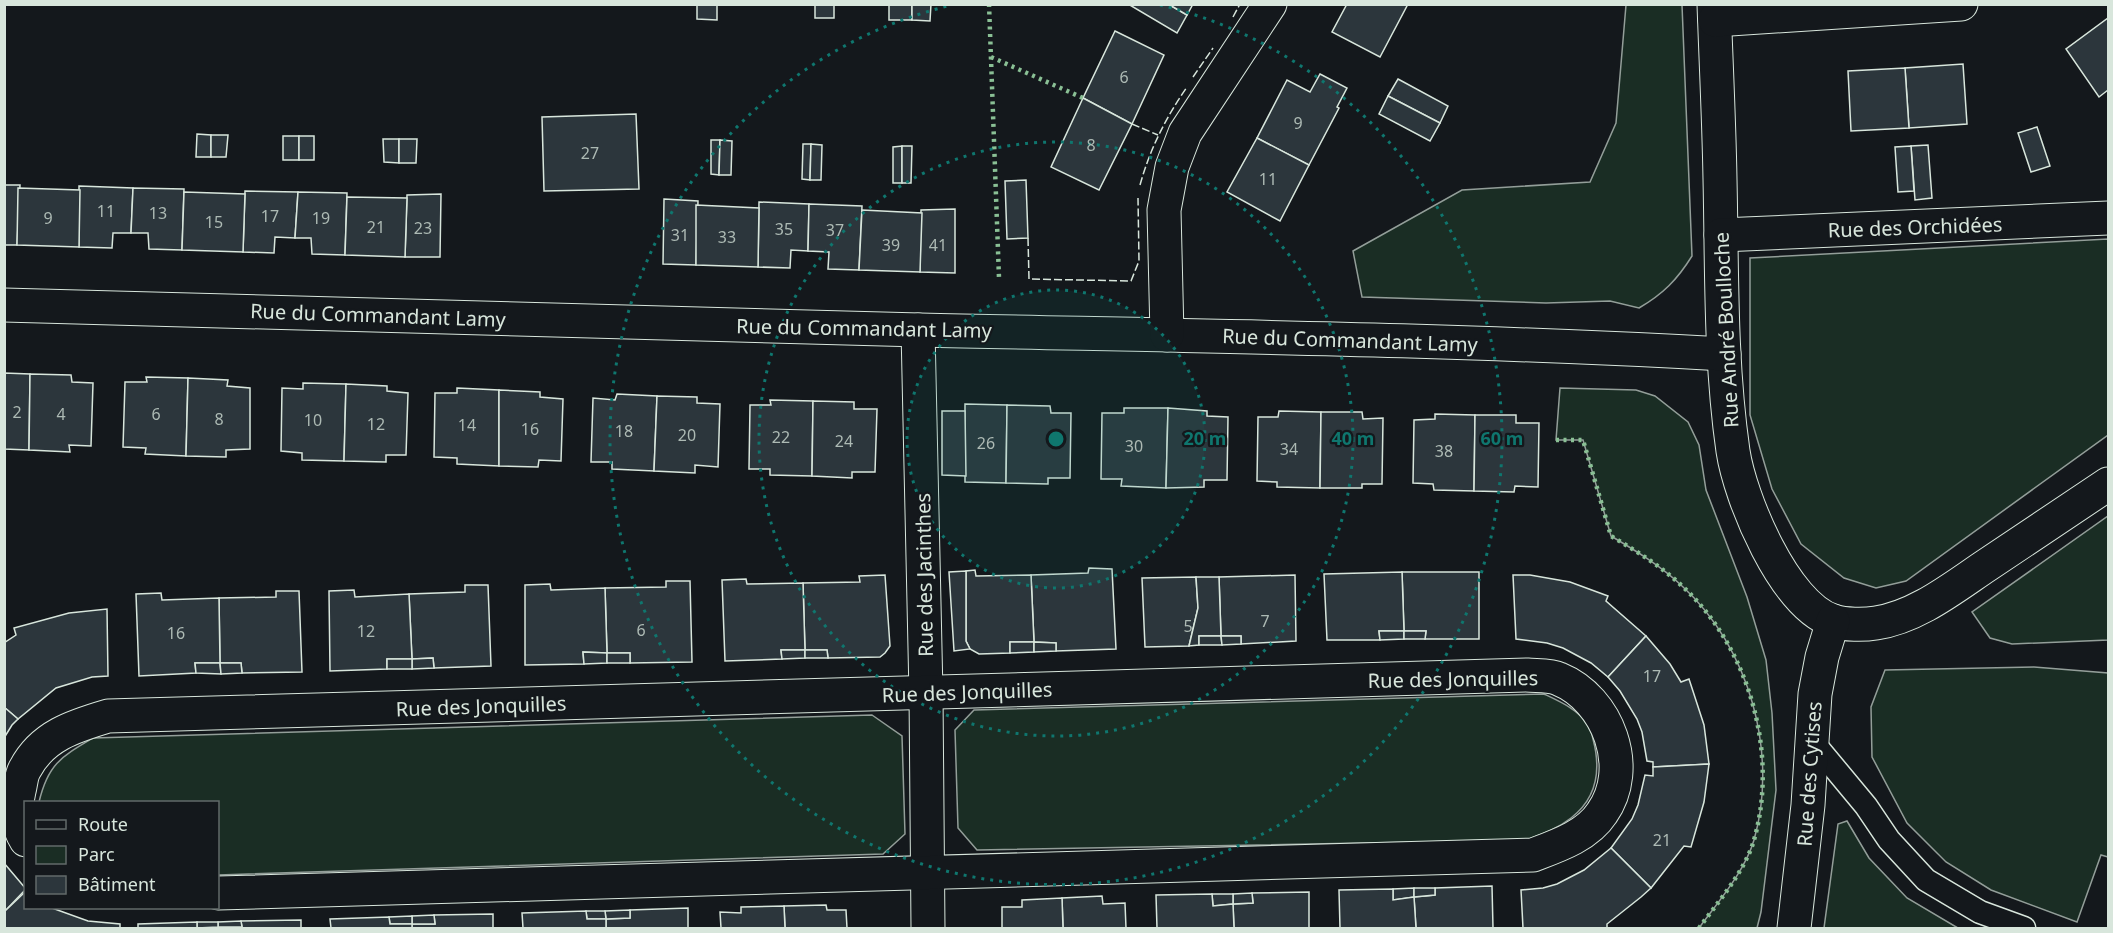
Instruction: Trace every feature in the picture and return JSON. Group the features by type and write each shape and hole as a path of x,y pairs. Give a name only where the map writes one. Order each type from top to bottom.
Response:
{"street":[{"path":"1167,335 1164,210 1172,167 1185,133 1270,4"},
{"path":"1715,12 1961,4"},
{"name":"Rue André Boulloche","path":"1715,12 1724,354 1733,451 1740,483 1774,563 1788,582 1819,614 1833,621"},
{"name":"Rue des Orchidées","path":"1721,235 2109,218"},
{"name":"Rue du Commandant Lamy","path":"4,304 1167,335 1632,349 1724,354"},
{"name":"Rue des Jacinthes","path":"918,330 926,694 928,928"},
{"path":"1833,621 1856,624 1877,623 1909,614 2109,484"},
{"name":"Rue des Cytises","path":"1794,928 1806,829 1815,694 1822,657 1833,621"},
{"name":"Rue des Jonquilles","path":"24,837 21,832 16,803 24,770 42,746 72,727 108,716 1527,675 1557,678 1578,689 1592,702 1607,726 1616,757 1614,788 1602,814 1584,831 1561,845 1533,855 219,893"}],"lane":[{"path":"1812,741 1866,806 1889,840 1926,880 1980,912 2024,928"}],"green space":[{"path":"1626,5 1682,5 1692,256 1675,279 1662,292 1639,308 1610,301 1546,303 1362,297 1353,251 1462,190 1590,182 1616,123"},
{"path":"2108,239 2108,435 1906,581 1876,588 1844,578 1801,544 1772,489 1750,415 1750,258"},
{"path":"1560,388 1636,390 1655,396 1688,422 1699,445 1706,490 1747,597 1766,660 1772,713 1776,790 1757,928 1699,928 1730,886 1750,852 1761,807 1763,772 1760,737 1741,670 1725,639 1705,611 1682,586 1657,565 1611,536 1583,440 1556,440"},
{"path":"2108,516 2108,640 2012,644 1990,638 1972,612"},
{"path":"2034,667 2108,673 2108,857 2101,855 2077,922 1991,890 1946,862 1907,823 1872,757 1871,707 1885,670"},
{"path":"1544,694 1575,711 1589,726 1597,761 1595,782 1587,801 1571,818 1549,831 1526,840 977,850 958,828 955,730 974,710"},
{"path":"872,715 902,736 905,834 883,854 219,875 219,801 39,801 47,779 57,763 93,738"},
{"path":"1847,821 1869,858 1907,898 1958,928 1824,928 1838,824"}],"building":[{"path":"697,4 717,4 717,20 697,19"},
{"path":"815,4 834,4 834,18 815,18"},
{"path":"889,4 912,4 912,20 889,20"},
{"path":"912,4 931,4 930,21 912,20"},
{"path":"1128,4 1168,4 1187,15 1177,33"},
{"path":"1168,4 1193,4 1187,15"},
{"path":"1347,4 1408,4 1380,57 1332,32"},
{"path":"2108,18 2108,90 2099,97 2066,49"},
{"path":"1115,31 1164,55 1132,124 1083,98"},
{"path":"1963,64 1967,124 1909,128 1905,68"},
{"path":"1905,68 1909,128 1851,131 1848,71"},
{"path":"1320,74 1347,88 1309,165 1257,138 1287,80 1310,92"},
{"path":"1398,79 1448,106 1440,123 1388,96"},
{"path":"1388,96 1440,123 1430,141 1379,114"},
{"path":"1083,98 1132,124 1099,190 1051,167"},
{"path":"636,114 639,189 544,191 542,117"},
{"path":"2037,127 2050,166 2031,172 2018,133"},
{"path":"197,134 211,135 211,157 196,157"},
{"path":"211,135 228,135 226,157 211,157"},
{"path":"283,136 299,136 299,160 283,160"},
{"path":"299,136 314,136 314,160 299,160"},
{"path":"1257,138 1309,165 1280,221 1227,192"},
{"path":"383,139 399,139 399,163 384,162"},
{"path":"399,139 417,139 416,163 399,163"},
{"path":"711,140 720,140 719,175 711,174"},
{"path":"720,140 732,141 731,175 719,175"},
{"path":"803,144 811,144 810,180 802,179"},
{"path":"811,144 822,145 821,180 810,180"},
{"path":"1928,145 1932,198 1915,200 1911,146"},
{"path":"902,146 902,183 893,183 893,147"},
{"path":"902,146 912,146 911,183 902,183"},
{"path":"1911,146 1914,191 1898,192 1895,147"},
{"path":"1026,180 1028,238 1007,239 1005,181"},
{"path":"4,185 20,185 17,245 4,245"},
{"path":"79,186 133,188 131,233 113,233 112,248 79,247"},
{"path":"18,188 80,190 79,247 17,245"},
{"path":"133,188 184,189 182,250 149,249 148,233 131,233"},
{"path":"245,191 298,192 295,238 275,237 274,253 243,252"},
{"path":"184,192 245,194 243,252 182,250"},
{"path":"298,192 347,193 345,255 312,254 311,238 295,238"},
{"path":"441,194 440,257 405,257 407,195"},
{"path":"347,197 407,198 405,257 345,255"},
{"path":"664,199 698,201 696,265 663,264"},
{"path":"759,202 809,204 808,251 791,250 790,268 758,267"},
{"path":"809,204 862,206 859,270 828,269 829,252 808,251"},
{"path":"696,205 759,208 758,267 696,265"},
{"path":"955,209 955,273 920,272 921,210"},
{"path":"862,210 922,213 920,272 859,270"},
{"path":"4,373 30,374 29,450 4,449"},
{"path":"30,374 71,375 72,382 93,383 91,446 69,445 70,452 29,450"},
{"path":"146,377 188,378 186,456 145,454 146,448 123,447 125,382 147,382"},
{"path":"188,378 228,380 227,386 250,388 250,449 226,450 226,457 186,456"},
{"path":"303,383 346,384 344,461 302,460 302,453 281,451 282,388 303,389"},
{"path":"346,384 387,386 387,391 408,393 406,455 386,455 386,462 344,461"},
{"path":"457,388 499,390 499,466 457,464 457,458 434,457 435,393 457,393"},
{"path":"499,390 540,392 540,397 563,399 561,461 539,460 538,467 499,466"},
{"path":"617,394 657,396 654,471 612,469 612,462 591,462 593,398 615,400"},
{"path":"657,396 697,397 697,403 720,404 718,467 695,465 695,473 654,471"},
{"path":"770,400 813,401 812,476 770,475 770,469 749,469 750,405 771,405"},
{"path":"813,401 854,402 854,409 877,409 875,472 852,472 852,478 812,476"},
{"path":"965,404 1007,405 1006,483 965,482"},
{"path":"1007,405 1050,406 1051,413 1071,413 1070,478 1048,478 1048,484 1006,483"},
{"path":"1124,408 1168,408 1166,488 1121,486 1122,479 1101,479 1102,413 1124,413"},
{"path":"1168,408 1207,411 1207,416 1228,417 1227,480 1204,480 1204,487 1166,488"},
{"path":"942,411 965,411 966,476 942,475"},
{"path":"1279,411 1321,412 1320,488 1277,487 1277,482 1257,481 1258,417 1278,417"},
{"path":"1321,412 1362,412 1363,419 1383,418 1382,484 1362,484 1362,488 1320,488"},
{"path":"1435,414 1475,415 1474,491 1434,490 1433,484 1413,483 1414,420 1435,419"},
{"path":"1475,415 1516,415 1516,423 1539,423 1538,487 1515,486 1514,492 1474,491"},
{"path":"1089,568 1112,569 1116,649 1056,651 1056,643 1034,642 1031,575 1088,573"},
{"path":"975,570 976,576 1031,575 1034,642 1010,642 1010,653 979,654 970,649 966,641 966,571"},
{"path":"966,571 966,641 970,649 954,651 949,572"},
{"path":"1402,572 1479,572 1479,639 1425,639 1426,631 1404,631"},
{"path":"1402,572 1404,631 1379,631 1380,640 1327,640 1324,574"},
{"path":"885,575 890,646 885,653 880,657 828,658 827,650 805,650 803,583 860,582 859,576"},
{"path":"1295,575 1296,641 1241,644 1241,636 1221,636 1219,577"},
{"path":"1513,575 1530,575 1570,582 1608,596 1606,601 1646,636 1608,677 1591,663 1563,648 1547,643 1516,639"},
{"path":"1196,577 1198,608 1189,646 1145,647 1142,578"},
{"path":"1196,577 1219,577 1221,636 1199,636 1199,645 1189,646 1198,608"},
{"path":"746,579 747,584 803,583 805,650 781,650 782,659 725,661 722,580"},
{"path":"666,581 690,581 692,662 630,663 630,653 607,653 605,588 666,587"},
{"path":"550,584 551,590 605,588 607,653 583,652 584,664 525,665 525,585"},
{"path":"465,585 488,585 491,666 434,668 433,658 412,659 409,594 465,592"},
{"path":"354,590 355,597 409,594 412,659 387,659 387,669 330,671 329,591"},
{"path":"276,591 299,591 302,672 242,673 241,663 220,663 219,598 276,597"},
{"path":"161,593 162,600 219,598 220,663 195,663 196,673 139,676 136,594"},
{"path":"107,609 108,676 92,677 56,688 18,719 4,707 4,643 16,635 14,628 69,613"},
{"path":"1379,631 1404,631 1404,639 1380,640"},
{"path":"1404,631 1426,631 1425,639 1404,639"},
{"path":"1199,636 1221,636 1222,645 1199,645"},
{"path":"1221,636 1241,636 1241,644 1222,645"},
{"path":"1646,636 1670,664 1681,682 1689,679 1704,725 1709,764 1653,767 1653,762 1647,761 1642,732 1637,719 1620,691 1608,677"},
{"path":"1010,642 1034,642 1034,652 1010,653"},
{"path":"1034,642 1056,643 1056,651 1034,652"},
{"path":"781,650 805,650 805,658 782,659"},
{"path":"805,650 827,650 828,658 805,658"},
{"path":"583,652 607,653 607,663 584,664"},
{"path":"607,653 630,653 630,663 607,663"},
{"path":"433,658 434,668 412,669 412,659"},
{"path":"387,659 412,659 412,669 387,669"},
{"path":"195,663 220,663 221,674 196,673"},
{"path":"220,663 241,663 242,673 221,674"},
{"path":"4,707 18,719 4,738"},
{"path":"1709,764 1704,802 1691,847 1684,846 1651,888 1611,848 1632,819 1645,775 1653,776 1653,767"},
{"path":"1611,848 1651,888 1607,924 1607,928 1523,928 1521,890 1557,884 1584,870"},
{"path":"4,863 24,887 24,891 4,912"},
{"path":"1492,886 1493,928 1416,928 1414,897 1435,895 1435,888"},
{"path":"1414,888 1414,897 1393,900 1393,889"},
{"path":"1414,888 1435,888 1435,895 1414,897"},
{"path":"1393,889 1393,900 1414,897 1416,928 1340,928 1339,890"},
{"path":"1309,892 1309,928 1234,928 1233,904 1253,903 1252,893"},
{"path":"24,893 24,909 55,909 88,921 120,924 120,928 4,928 4,912"},
{"path":"1252,893 1253,903 1233,904 1233,894"},
{"path":"1212,894 1233,894 1233,904 1213,906"},
{"path":"1212,894 1213,906 1233,904 1234,928 1157,928 1156,895"},
{"path":"1102,896 1103,904 1125,903 1126,928 1063,928 1062,898"},
{"path":"1062,898 1063,928 1002,928 1002,907 1022,907 1022,900"},
{"path":"826,905 827,910 846,910 847,928 785,928 784,906"},
{"path":"784,906 785,928 721,928 720,912 741,913 741,907"},
{"path":"688,908 688,928 606,928 606,919 630,918 630,910"},
{"path":"630,910 630,918 606,919 605,911"},
{"path":"586,911 605,911 606,919 587,919"},
{"path":"586,911 587,919 606,919 606,928 523,928 522,913"},
{"path":"493,914 493,928 412,928 412,924 435,924 434,915"},
{"path":"434,915 435,924 412,924 412,916"},
{"path":"412,916 412,924 390,924 389,917"},
{"path":"389,917 390,924 412,924 412,928 331,928 330,919"},
{"path":"301,920 301,928 218,928 242,927 241,921"},
{"path":"241,921 242,927 218,927 218,922"},
{"path":"197,922 218,922 218,927 197,928"},
{"path":"197,922 197,928 138,928 138,924"}],"hedge":[{"path":"989,4 999,278"},
{"path":"991,57 1083,98"},
{"path":"1556,440 1583,440 1611,536 1666,572 1705,611 1725,639 1741,670 1752,703 1760,737 1763,772 1761,807 1754,840 1738,875 1699,928"}],"fence":[{"path":"1233,17 1240,4"},
{"path":"1193,77 1213,48"},
{"path":"1140,185 1159,134 1187,87"},
{"path":"1132,124 1158,135"},
{"path":"1028,238 1029,279 1131,281 1139,261 1138,198"}]}
